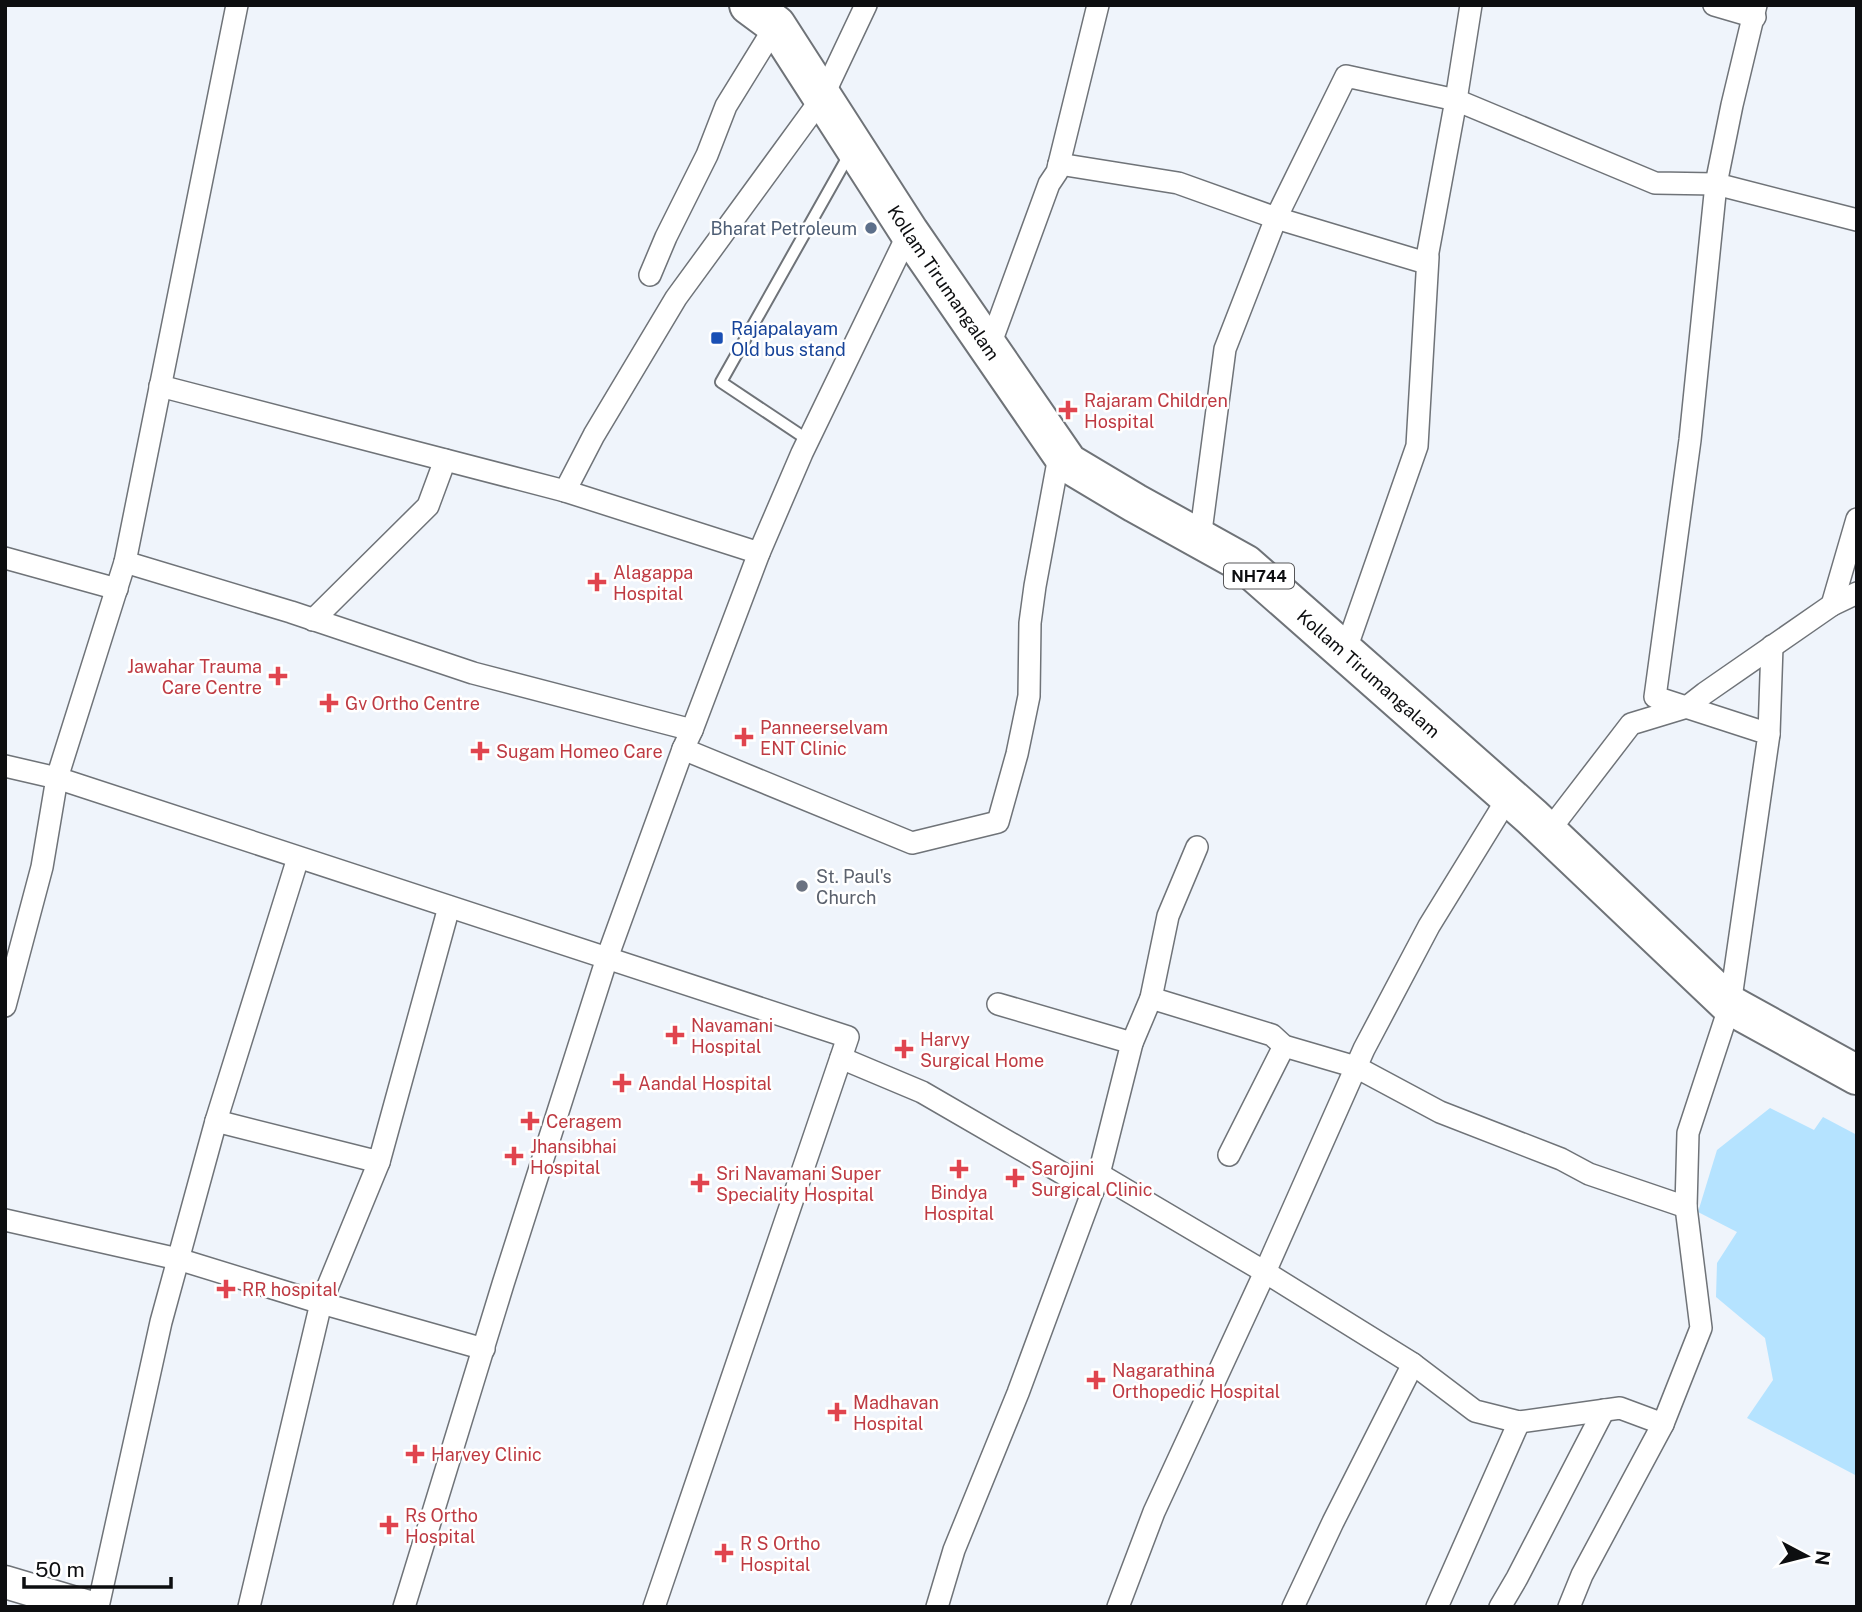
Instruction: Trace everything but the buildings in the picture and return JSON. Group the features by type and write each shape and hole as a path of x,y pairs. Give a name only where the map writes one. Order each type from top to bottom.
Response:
{"highway":[{"name":"Kollam Tirumangalam","path":"763,15 1068,463 1245,564 1548,832 1730,1005 1857,1075"}],"main road":[{"path":"5,1582 89,1607"}],"street":[{"path":"5,1006 42,867 57,778 125,562 237,5"},
{"path":"565,491 594,435 676,298 822,98 866,5"},
{"path":"989,348 1049,184 1057,172 1098,5"},
{"path":"1345,652 1417,446 1428,257 1471,5"},
{"path":"1714,5 1755,11 1716,184 1690,440 1655,697 1769,734"},
{"path":"650,275 707,155 763,15"},
{"path":"1200,539 1225,349 1276,218 1346,76 1456,100 1655,183 1716,184 1857,220"},
{"path":"1059,164 1178,183 1276,218 1426,263 1428,257"},
{"path":"404,1607 607,958 687,740 759,553 808,440 909,232"},
{"path":"160,386 565,491 759,553"},
{"path":"125,562 687,740 912,843 998,822 1017,754 1029,696 1033,598 1060,452"},
{"path":"313,620 428,506 445,460"},
{"path":"1832,605 1857,519"},
{"path":"5,558 117,589"},
{"path":"1548,832 1631,724 1687,707 1832,605 1857,593"},
{"path":"1569,1607 1582,1575 1663,1424 1701,1328 1686,1207 1688,1133 1730,1005 1769,734 1772,646"},
{"path":"5,766 57,778 848,1037 654,1607"},
{"path":"1118,1607 1154,1512 1356,1067 1429,926 1508,796"},
{"path":"937,1607 954,1550 1018,1393 1096,1182 1132,1043 1151,998 1168,916 1197,847"},
{"path":"98,1607 161,1322 216,1121 298,858"},
{"path":"249,1607 321,1303 379,1162 449,907"},
{"path":"1151,998 1272,1035 1284,1046 1356,1067 1440,1112 1561,1159 1589,1174 1686,1207"},
{"path":"998,1004 1132,1043"},
{"path":"1229,1155 1284,1046"},
{"path":"841,1058 922,1092 1265,1272 1413,1364 1475,1411 1519,1422 1620,1408 1663,1424"},
{"path":"216,1121 379,1162"},
{"path":"5,1220 178,1259 484,1349"},
{"path":"1293,1607 1413,1364"},
{"path":"1500,1607 1604,1409"},
{"path":"1437,1607 1519,1422"}],"lane":[{"path":"808,440 721,382 853,147"}],"water":[{"path":"1770,1108 1814,1130 1823,1117 1857,1135 1857,1476 1747,1418 1773,1380 1765,1338 1716,1297 1717,1263 1737,1232 1698,1212 1717,1150"}],"place":[{"name":"Bharat Petroleum","path":"871,228"},
{"name":"Rajapalayam Old bus stand","path":"717,338"},
{"name":"Rajaram Children Hospital","path":"1068,410"},
{"name":"Alagappa Hospital","path":"597,582"},
{"name":"Jawahar Trauma Care Centre","path":"278,676"},
{"name":"Gv Ortho Centre","path":"329,703"},
{"name":"Panneerselvam ENT Clinic","path":"744,737"},
{"name":"Sugam Homeo Care","path":"480,751"},
{"name":"St. Paul's Church","path":"802,886"},
{"name":"Navamani Hospital","path":"675,1035"},
{"name":"Harvy Surgical Home","path":"904,1049"},
{"name":"Aandal Hospital","path":"622,1083"},
{"name":"Ceragem","path":"530,1121"},
{"name":"Jhansibhai Hospital","path":"514,1156"},
{"name":"Bindya Hospital","path":"959,1169"},
{"name":"Sarojini Surgical Clinic","path":"1015,1178"},
{"name":"Sri Navamani Super Speciality Hospital","path":"700,1183"},
{"name":"RR hospital","path":"226,1289"},
{"name":"Nagarathina Orthopedic Hospital","path":"1096,1380"},
{"name":"Madhavan Hospital","path":"837,1412"},
{"name":"Harvey Clinic","path":"415,1454"},
{"name":"Rs Ortho Hospital","path":"389,1525"},
{"name":"R S Ortho Hospital","path":"724,1553"}]}
